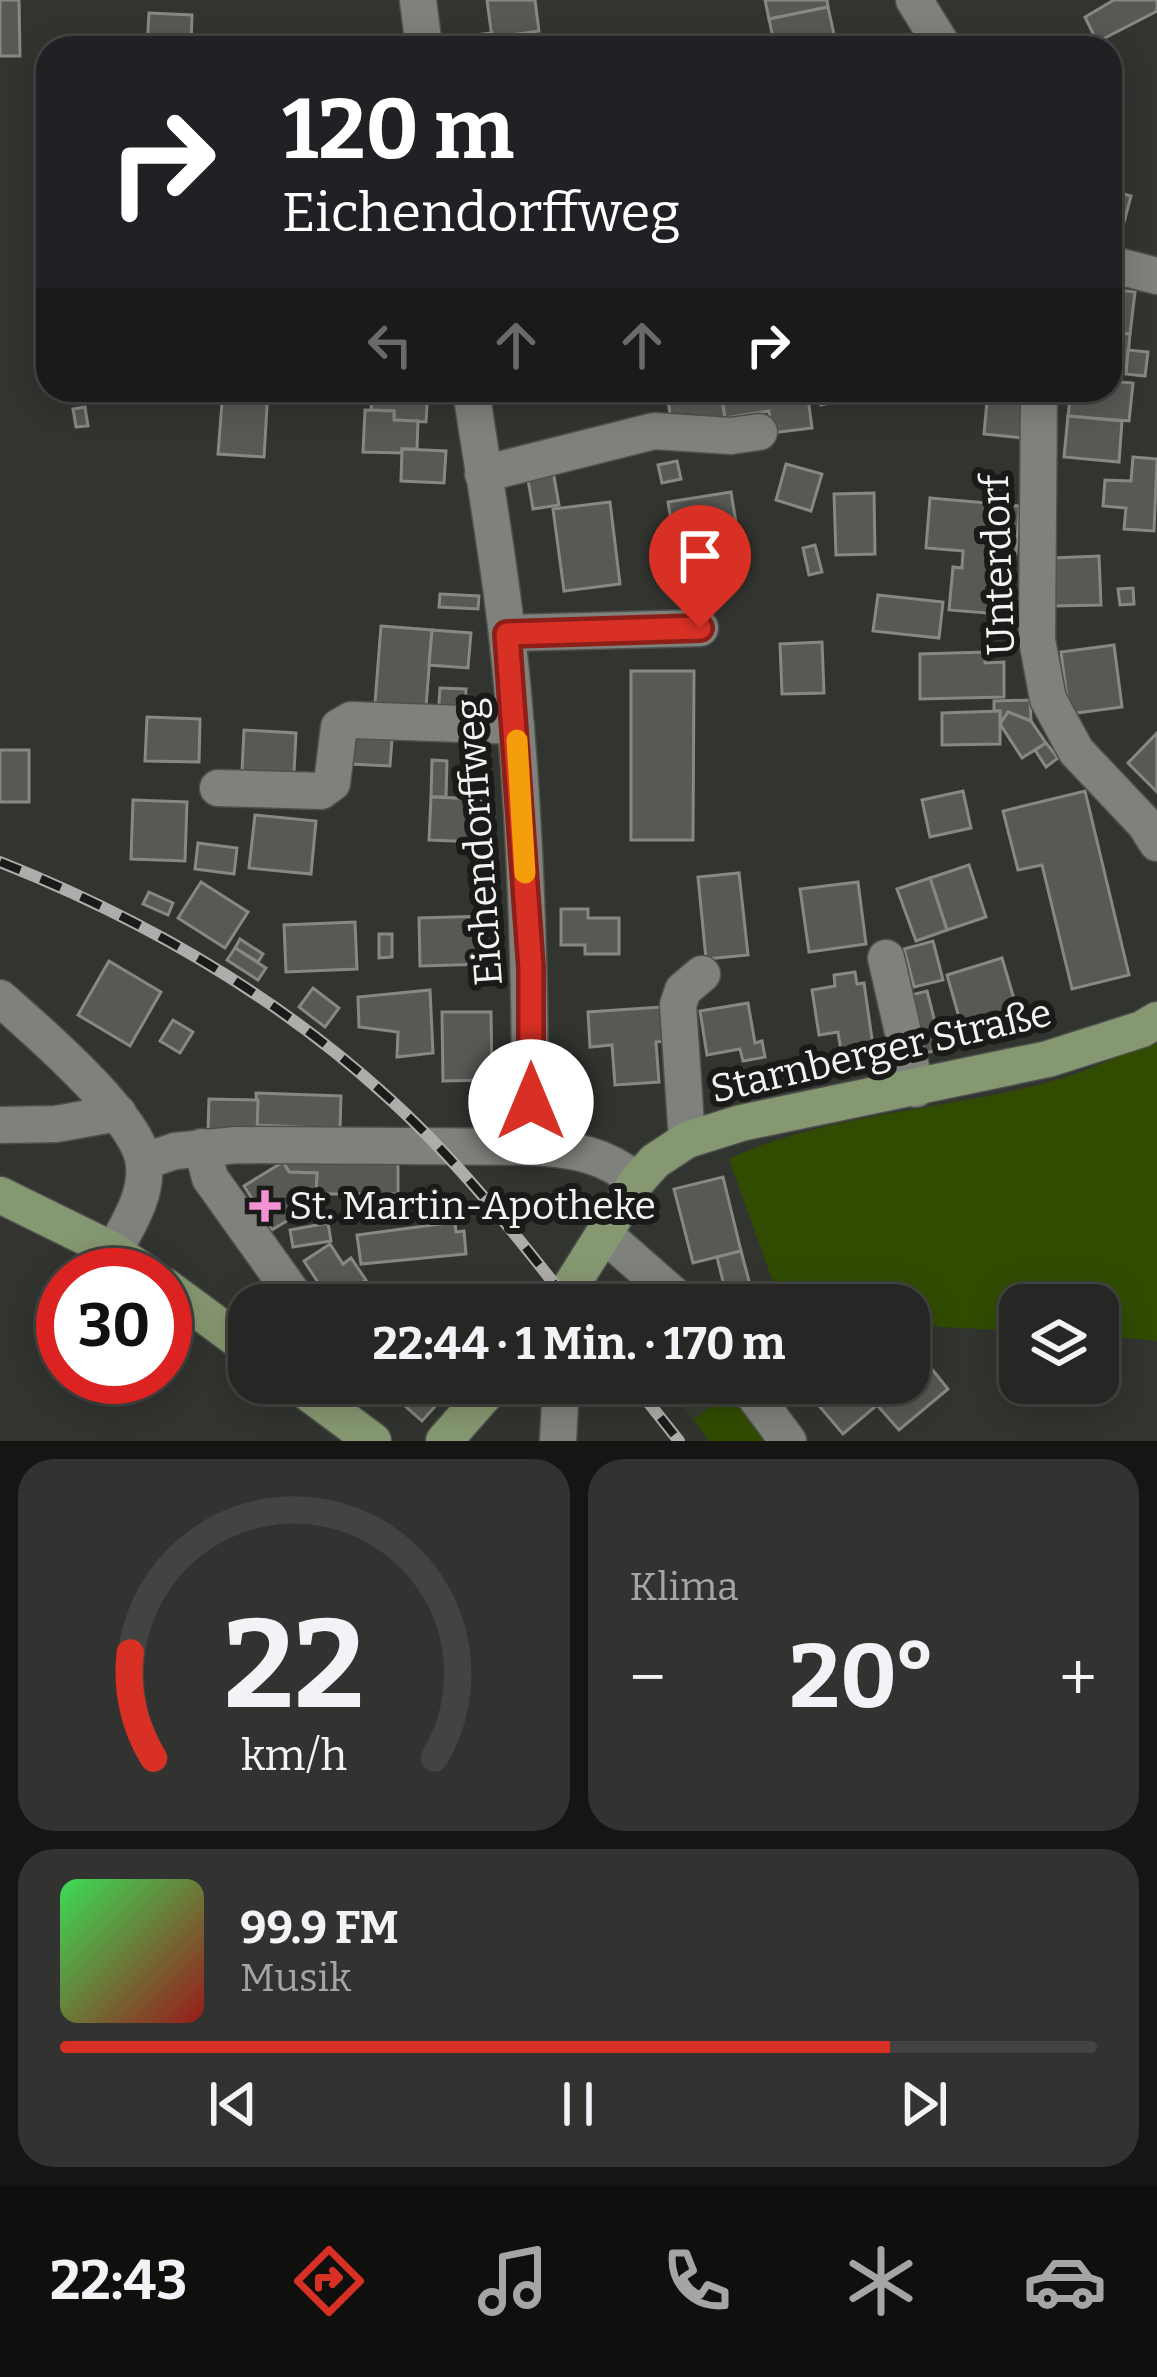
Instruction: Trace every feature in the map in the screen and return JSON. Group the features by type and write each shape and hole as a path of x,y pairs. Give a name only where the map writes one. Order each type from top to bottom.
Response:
{"main road":[{"name":"Starnberger Straße","path":"573,1284 637,1181 687,1140 741,1123 1048,1059 1157,1020"},
{"path":"11,1200 109,1248"},
{"path":"192,1306 228,1332"},
{"path":"323,1404 373,1441"},
{"path":"444,1441 477,1404"}],"street":[{"path":"418,0 422,36"},
{"path":"1122,267 1157,276"},
{"name":"Eichendorffweg","path":"473,402 516,726 531,968 530,1147"},
{"name":"Unterdorf","path":"1039,402 1037,640 1048,699 1076,751 1157,843"},
{"path":"483,474 654,430 731,436 759,432"},
{"path":"507,634 700,628"},
{"path":"218,788 321,791 332,783 339,728 351,720 516,726"},
{"path":"886,958 916,1089"},
{"path":"687,1140 678,1005 683,991 702,974"},
{"path":"0,998 70,1060 118,1113 145,1161 141,1198 116,1248"},
{"path":"0,1125 56,1124 118,1113"},
{"path":"202,1147 209,1178 286,1284"},
{"path":"145,1161 202,1147 530,1147 579,1150 617,1165 637,1181"},
{"path":"604,1234 661,1284"},
{"path":"558,1441 560,1404"},
{"path":"761,1404 788,1441"}],"shaded area":[{"path":"681,1404 714,1404 693,1420"}],"green space":[{"path":"1157,1039 1157,1341 1119,1337 1119,1284 999,1284 999,1330 930,1326 930,1284 774,1284 729,1159 809,1131 1022,1089 1099,1065"},
{"path":"714,1404 747,1404 774,1441 709,1441 693,1420"}],"building":[{"path":"0,0 19,0 20,56 0,56"},
{"path":"487,0 535,0 539,31 492,36"},
{"path":"765,0 827,0 828,7 769,19"},
{"path":"1114,0 1157,0 1157,11 1109,36 1094,36 1085,17"},
{"path":"828,7 834,36 773,36 769,19"},
{"path":"149,13 192,15 191,36 148,36"},
{"path":"1122,193 1131,196 1122,230"},
{"path":"1122,290 1135,292 1130,334 1122,333"},
{"path":"1122,333 1130,334 1127,366 1122,365"},
{"path":"1128,350 1148,352 1145,376 1126,374"},
{"path":"1122,382 1133,383 1129,421 1068,416 1070,402 1122,402"},
{"path":"222,402 267,402 264,457 218,454"},
{"path":"371,402 427,402 426,422 394,420 394,411 371,410"},
{"path":"668,402 723,402 725,418 671,424"},
{"path":"723,402 809,402 812,428 771,433 769,411 725,418"},
{"path":"987,402 1026,402 1022,438 984,434"},
{"path":"85,407 88,426 76,427 73,409"},
{"path":"365,410 394,411 394,420 418,421 417,449 363,452"},
{"path":"1068,416 1122,421 1119,462 1064,457"},
{"path":"402,449 446,451 444,483 401,481"},
{"path":"1133,457 1157,459 1154,531 1124,529 1126,508 1103,506 1105,480 1131,481"},
{"path":"677,461 681,479 662,483 658,465"},
{"path":"786,464 822,474 811,511 776,500"},
{"path":"553,471 559,505 533,509 527,474"},
{"path":"731,492 740,547 677,557 668,502"},
{"path":"874,493 875,554 836,555 834,494"},
{"path":"930,498 1020,506 1014,574 1003,574 999,614 949,610 953,567 962,568 963,551 926,548"},
{"path":"610,502 620,584 564,591 553,509"},
{"path":"815,545 822,572 809,575 803,548"},
{"path":"1099,556 1101,605 1054,606 1052,558"},
{"path":"1133,588 1134,604 1120,605 1118,589"},
{"path":"440,594 479,596 478,609 439,607"},
{"path":"878,595 943,602 939,638 873,631"},
{"path":"381,626 432,630 426,707 375,703"},
{"path":"432,630 471,633 468,668 429,665"},
{"path":"822,642 824,693 782,694 780,644"},
{"path":"1114,645 1122,707 1069,714 1061,652"},
{"path":"985,652 985,663 1004,662 1004,697 920,699 920,654"},
{"path":"631,671 694,671 693,840 631,840"},
{"path":"440,688 466,689 464,719 438,718"},
{"path":"1030,700 1031,721 1008,712 1000,724 994,701"},
{"path":"1000,711 1000,744 942,745 942,713"},
{"path":"1008,712 1031,721 1046,743 1022,758 1000,724"},
{"path":"147,717 200,719 199,762 145,761"},
{"path":"244,730 296,733 294,773 242,771"},
{"path":"1157,733 1157,792 1128,763"},
{"path":"353,737 392,739 390,766 351,764"},
{"path":"1046,743 1058,758 1046,767 1035,750"},
{"path":"0,750 29,750 29,802 0,802"},
{"path":"432,760 447,761 446,797 431,797"},
{"path":"963,791 971,828 930,837 922,800"},
{"path":"1085,791 1129,975 1072,989 1042,865 1018,870 1003,811"},
{"path":"431,797 481,799 479,842 429,840"},
{"path":"133,800 187,802 185,861 131,859"},
{"path":"255,815 316,821 311,874 249,868"},
{"path":"198,843 237,848 234,874 195,869"},
{"path":"969,865 986,917 947,930 930,878"},
{"path":"739,873 748,955 706,959 698,877"},
{"path":"930,878 947,930 916,941 897,889"},
{"path":"201,882 248,912 225,948 178,918"},
{"path":"858,882 866,944 809,952 800,889"},
{"path":"149,892 173,903 168,915 143,904"},
{"path":"561,909 588,909 588,918 619,918 619,954 585,954 585,945 561,945"},
{"path":"487,916 489,964 420,966 419,918"},
{"path":"355,922 357,969 286,972 284,925"},
{"path":"379,934 392,934 392,957 379,958"},
{"path":"240,939 263,954 258,962 235,948"},
{"path":"933,941 943,980 914,987 904,949"},
{"path":"235,948 266,968 258,980 227,960"},
{"path":"1002,958 1022,1026 966,1042 947,975"},
{"path":"109,961 161,992 130,1046 78,1015"},
{"path":"855,972 857,984 864,983 873,1046 841,1051 838,1032 819,1035 812,990 835,986 834,975"},
{"path":"313,988 339,1008 325,1027 299,1007"},
{"path":"430,990 433,1053 397,1057 398,1032 359,1027 358,997"},
{"path":"927,991 942,1049 921,1054 907,996"},
{"path":"748,1003 755,1043 762,1041 765,1057 743,1061 740,1049 707,1055 700,1011"},
{"path":"661,1007 664,1041 656,1042 659,1082 615,1085 612,1045 590,1047 588,1012"},
{"path":"442,1012 491,1012 492,1080 443,1081"},
{"path":"173,1020 193,1032 180,1053 160,1041"},
{"path":"256,1093 341,1096 340,1129 257,1125"},
{"path":"209,1099 258,1100 257,1133 208,1131"},
{"path":"279,1156 398,1157 398,1194 316,1194 317,1173 289,1172 283,1162 279,1164"},
{"path":"283,1162 289,1172 317,1173 316,1194 303,1194 311,1206 272,1230 244,1186"},
{"path":"723,1177 741,1251 693,1263 674,1189"},
{"path":"455,1222 456,1232 464,1231 466,1254 361,1264 357,1235"},
{"path":"328,1223 331,1241 293,1247 290,1230"},
{"path":"330,1244 343,1264 351,1258 366,1280 319,1284 304,1261"},
{"path":"741,1251 750,1284 724,1284 717,1257"},
{"path":"930,1367 948,1389 899,1430 877,1405 843,1434 817,1404 930,1404"},
{"path":"403,1404 437,1404 422,1421"}],"railway":[{"path":"0,862 103,907 202,960 340,1056 458,1168 554,1284"},
{"path":"650,1404 679,1441"}],"slow traffic":[{"path":"517,740 525,873"}],"place":[{"name":"St. Martin-Apotheke","path":"265,1206"}],"route":[{"path":"531,1102 531,968 507,634 700,628"}]}
